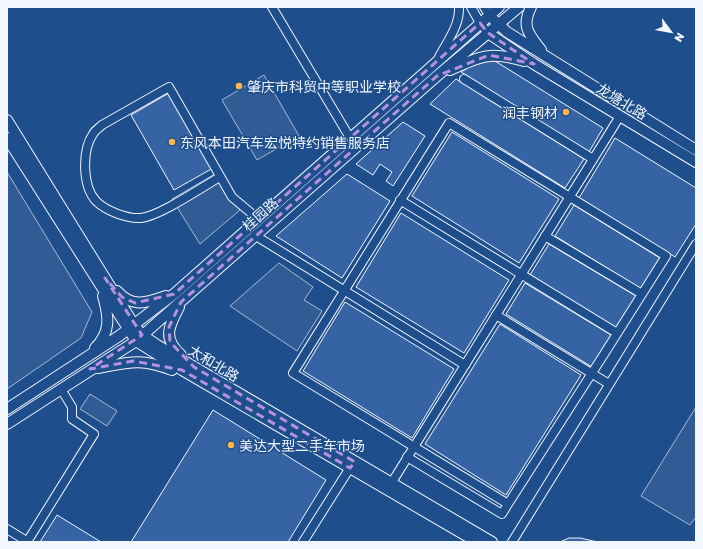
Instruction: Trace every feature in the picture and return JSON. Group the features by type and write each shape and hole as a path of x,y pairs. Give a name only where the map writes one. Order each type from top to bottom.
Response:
{"main road":[{"path":"7,409 131,327 174,294 435,64 480,23 487,11 499,7"},
{"name":"桂园路","path":"7,424 90,369 122,351 139,338 437,76 519,7"},
{"path":"531,7 526,18 526,25 528,32 544,55"},
{"name":"龙塘北路","path":"487,11 507,32 696,150"},
{"path":"488,33 534,64"},
{"path":"437,76 477,58 489,55 512,57 534,64"},
{"name":"龙塘北路","path":"534,64 696,162"},
{"name":"太和北路","path":"7,120 103,283"},
{"name":"太和北路","path":"7,138 139,338 182,370 492,542"},
{"path":"103,283 128,301 148,302 174,294"},
{"path":"84,358 99,344 107,327 108,313 103,283"},
{"path":"181,302 169,327 168,335 174,350 194,367"},
{"name":"太和北路","path":"139,338 194,367 352,465"},
{"path":"90,369 133,361 153,363 173,370 182,370"},
{"name":"太和北路","path":"389,486 478,542"}],"street":[{"path":"272,7 356,148"},
{"path":"435,64 456,25 459,7"},
{"path":"471,7 480,23 488,33"},
{"path":"464,79 593,159"},
{"path":"220,177 158,212 142,218 126,217 112,212 96,201 86,178 85,161 93,134 102,125 169,87 232,197 258,219"},
{"path":"389,486 620,116"},
{"path":"407,457 502,514 666,256 449,123 293,373 508,504"},
{"path":"400,200 617,333"},
{"path":"256,236 465,365"},
{"path":"545,236 642,294"},
{"path":"512,542 696,244"},
{"path":"496,315 609,384"},
{"path":"7,529 28,542 94,434 72,419 72,407 61,389"},
{"path":"303,542 352,465"}],"highlighted area":[{"path":"480,23 488,33 534,64 489,55 437,76 181,302 169,327 170,342 194,367 355,462 350,468 182,370 133,361 90,369 142,335 105,278 122,297 135,303 174,294"}],"shaded area":[{"path":"264,75 299,136 257,160 222,100"},
{"path":"220,171 240,210 200,244 172,199"},
{"path":"7,172 92,312 81,338 7,389"},
{"path":"279,263 313,287 304,300 322,311 297,351 230,306"},
{"path":"90,394 117,411 107,426 80,409"},
{"path":"696,407 696,517 690,525 641,496"}],"building":[{"path":"479,61 495,61 603,128 589,152 461,72"},
{"path":"456,79 584,159 565,188 430,104"},
{"name":"东风本田汽车宏悦特约销售服务店","path":"169,93 213,168 174,190 131,115"},
{"path":"403,122 425,136 393,186 386,181 392,172 380,164 373,175 356,164"},
{"path":"452,132 559,199 519,263 412,196"},
{"path":"615,138 696,188 696,224 675,257 579,198"},
{"path":"347,174 390,201 342,278 276,236"},
{"path":"574,205 660,258 641,289 555,236"},
{"path":"401,213 509,280 464,353 356,287"},
{"path":"549,244 636,296 617,328 530,275"},
{"path":"525,283 611,335 592,367 506,314"},
{"path":"345,302 454,369 412,438 303,371"},
{"path":"500,324 581,375 506,495 425,444"},
{"name":"美达大型二手车市场","path":"213,410 326,480 288,542 131,542"},
{"path":"57,515 101,542 40,542"},
{"path":"569,538 580,538 598,542 560,542"}],"place":[{"name":"肇庆市科贸中等职业学校","path":"239,86"},
{"name":"润丰钢材","path":"566,112"},
{"name":"东风本田汽车宏悦特约销售服务店","path":"172,142"},
{"name":"美达大型二手车市场","path":"231,445"}]}
